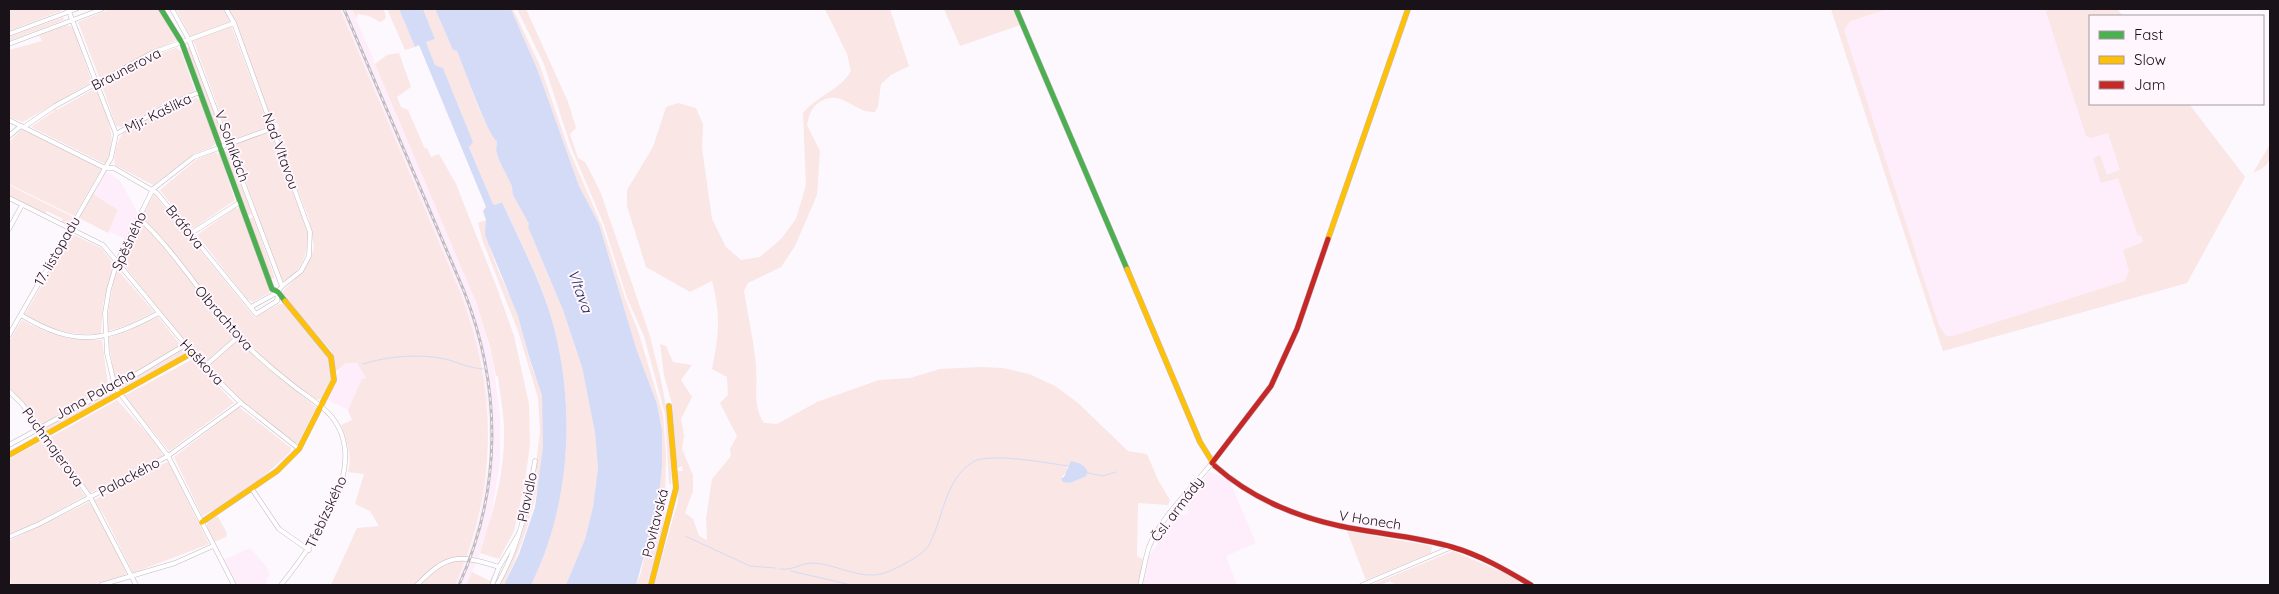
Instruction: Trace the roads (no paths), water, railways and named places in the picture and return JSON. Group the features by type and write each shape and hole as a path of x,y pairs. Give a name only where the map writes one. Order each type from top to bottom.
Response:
{"street":[{"path":"9,34 69,10 76,9"},
{"path":"9,44 102,9"},
{"name":"V Solníkách","path":"161,9 182,43 272,289 278,292 331,357 334,380 299,449 277,471 202,522"},
{"name":"V Solníkách","path":"172,9 189,40 282,286"},
{"name":"Nad Vltavou","path":"226,9 234,23 310,232 309,256 301,271 282,286"},
{"path":"1016,9 1031,39 1190,416 1212,463 1270,386 1298,329 1408,9"},
{"path":"69,10 116,134"},
{"name":"Braunerova","path":"9,136 55,106 152,53 234,23"},
{"name":"Mjr. Kašlíka","path":"116,134 170,104 200,92"},
{"name":"Bráfova","path":"9,120 105,168 114,168 153,189 251,307"},
{"name":"Spěšného","path":"213,546 168,456 115,387 106,353 106,305 117,262 153,189 194,157 273,128"},
{"name":"17. listopadu","path":"9,335 111,158 116,134"},
{"name":"Haškova","path":"9,198 103,245 204,367 241,403 299,449"},
{"path":"190,234 240,202"},
{"path":"9,229 22,205"},
{"name":"Olbrachtova","path":"139,218 238,336 265,363 321,407"},
{"path":"278,292 277,301 256,314 251,307 278,292 282,286"},
{"path":"21,315 44,329 63,334 79,337 105,337 128,329 159,312"},
{"path":"204,367 238,336"},
{"name":"Jana Palacha","path":"9,445 115,387 185,345"},
{"name":"Jana Palacha","path":"9,455 192,353"},
{"name":"Puchmajerova","path":"9,391 22,404 90,497 136,585"},
{"name":"Palackého","path":"9,537 168,456 241,403"},
{"name":"Povltavská","path":"651,585 676,488 670,406"},
{"name":"Třebízského","path":"281,585 309,550 329,511 346,468 346,454 341,434 332,417 321,407"},
{"name":"Plavidlo","path":"497,585 519,534 528,504 534,461"},
{"name":"V Honech","path":"1212,463 1259,498 1298,516 1331,525 1416,539 1452,548 1482,559 1530,585"},
{"name":"Čsl. armády","path":"1140,585 1149,547 1155,536 1168,516 1212,463"},
{"path":"252,489 279,529 309,550"},
{"name":"Plavidlo","path":"492,585 499,567 519,534"},
{"path":"102,585 175,563 213,546 234,585"},
{"path":"1362,585 1452,548"},
{"path":"417,585 433,568 450,560 466,557 499,567"}],"water":[{"path":"399,9 423,9 435,39 426,42 435,65 443,68 473,142 469,147 493,204 502,202 533,270 553,322 563,370 566,402 565,465 553,527 531,585 504,585 519,554 535,507 543,447 542,395 518,316 485,235 486,220 483,211 486,207 419,45 415,47"},
{"name":"Vltava","path":"435,9 511,9 538,71 579,186 599,224 636,348 657,404 662,430 662,465 658,505 636,585 566,585 585,539 593,507 598,468 595,433 582,367 563,310 528,227 529,224 513,195 512,186 499,160 496,150 497,141 476,99 457,51 453,50"},
{"path":"1071,461 1083,466 1087,470 1087,476 1070,483 1063,482 1061,478 1064,477"}],"waterway":[{"path":"363,364 394,357 417,356 439,358 483,369"},
{"path":"780,569 789,569 813,563 864,575 881,574 908,562 926,549 934,534 950,489 963,470 973,462 981,459 1004,458 1068,466"},
{"path":"1088,473 1103,476 1116,472"},
{"path":"653,525 661,528"},
{"path":"685,536 750,566 775,568"},
{"path":"791,571 851,585"}],"railway":[{"path":"344,9 464,291 485,364 492,439 489,476 483,513 473,549 459,585"}]}
